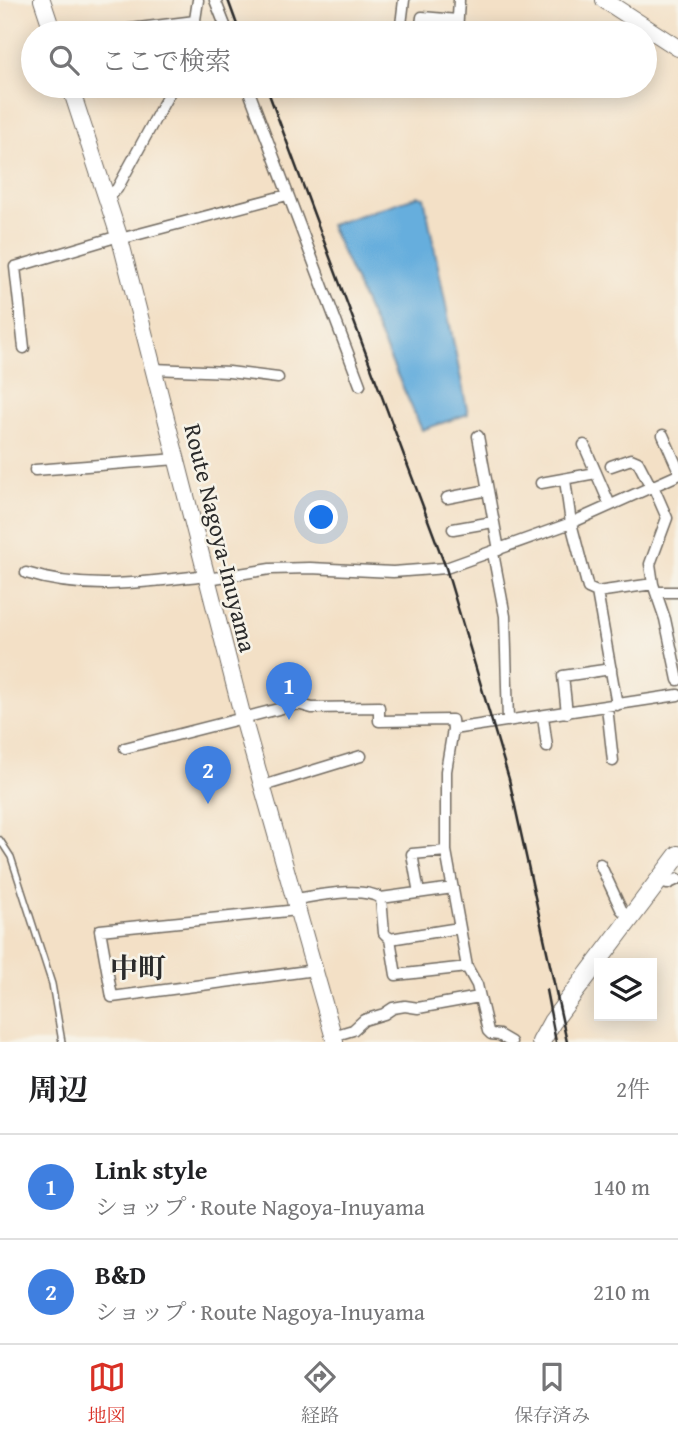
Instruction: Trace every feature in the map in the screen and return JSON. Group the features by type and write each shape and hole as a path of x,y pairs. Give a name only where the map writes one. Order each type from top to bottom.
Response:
{"main road":[{"path":"42,0 49,21"},
{"path":"604,0 636,21"},
{"path":"657,34 678,48"},
{"name":"Route Nagoya-Inuyama","path":"74,98 120,238 243,718 334,1039"},
{"path":"541,1042 552,1022 678,855"}],"street":[{"path":"195,21 198,0"},
{"path":"215,0 223,21"},
{"path":"401,21 404,0"},
{"path":"422,21 422,17 457,20 459,0"},
{"path":"107,197 117,189 166,98"},
{"path":"251,98 360,385"},
{"path":"24,348 15,267 287,195"},
{"path":"153,369 229,372 278,378"},
{"path":"663,435 678,469"},
{"path":"478,436 494,522 505,616 508,721"},
{"path":"584,445 610,505"},
{"path":"35,470 177,459"},
{"path":"611,466 631,459 638,461 673,516 650,564 678,675"},
{"path":"541,483 596,474"},
{"path":"26,573 72,584 127,584 270,569 425,572 496,552 571,523 678,475"},
{"path":"565,480 571,523 588,588 597,592 654,588 678,592"},
{"path":"447,498 488,490"},
{"path":"453,529 494,522"},
{"path":"597,592 611,668 613,761"},
{"path":"567,713 563,676 611,668"},
{"path":"453,729 678,695"},
{"path":"125,748 298,704 312,708 380,701 379,721 452,720 446,771 446,851 459,928 467,967 477,985 488,1031 511,1042"},
{"path":"543,716 547,747"},
{"path":"263,786 361,756"},
{"path":"419,893 412,854 446,851"},
{"path":"600,864 621,909 631,919"},
{"path":"659,882 667,884 678,879"},
{"path":"315,970 112,997 100,930 296,904 335,894 372,893 381,898 453,888"},
{"path":"381,898 384,933 390,939 396,975 467,967"},
{"path":"390,939 459,928"},
{"path":"334,1039 353,1030 364,1020 384,1014 393,1008 418,1008 479,997"}],"lane":[{"path":"0,841 12,857 52,984 62,1042"}],"water":[{"path":"418,196 424,197 468,414 422,430 330,225"}],"railway":[{"path":"228,0 236,21"},
{"path":"270,98 446,568 509,779 567,1042"},
{"path":"546,990 556,1042"}],"place":[{"name":"Link style","path":"289,720"},
{"name":"B&D","path":"208,804"}],"district":[{"name":"中町","path":"138,968"}]}
